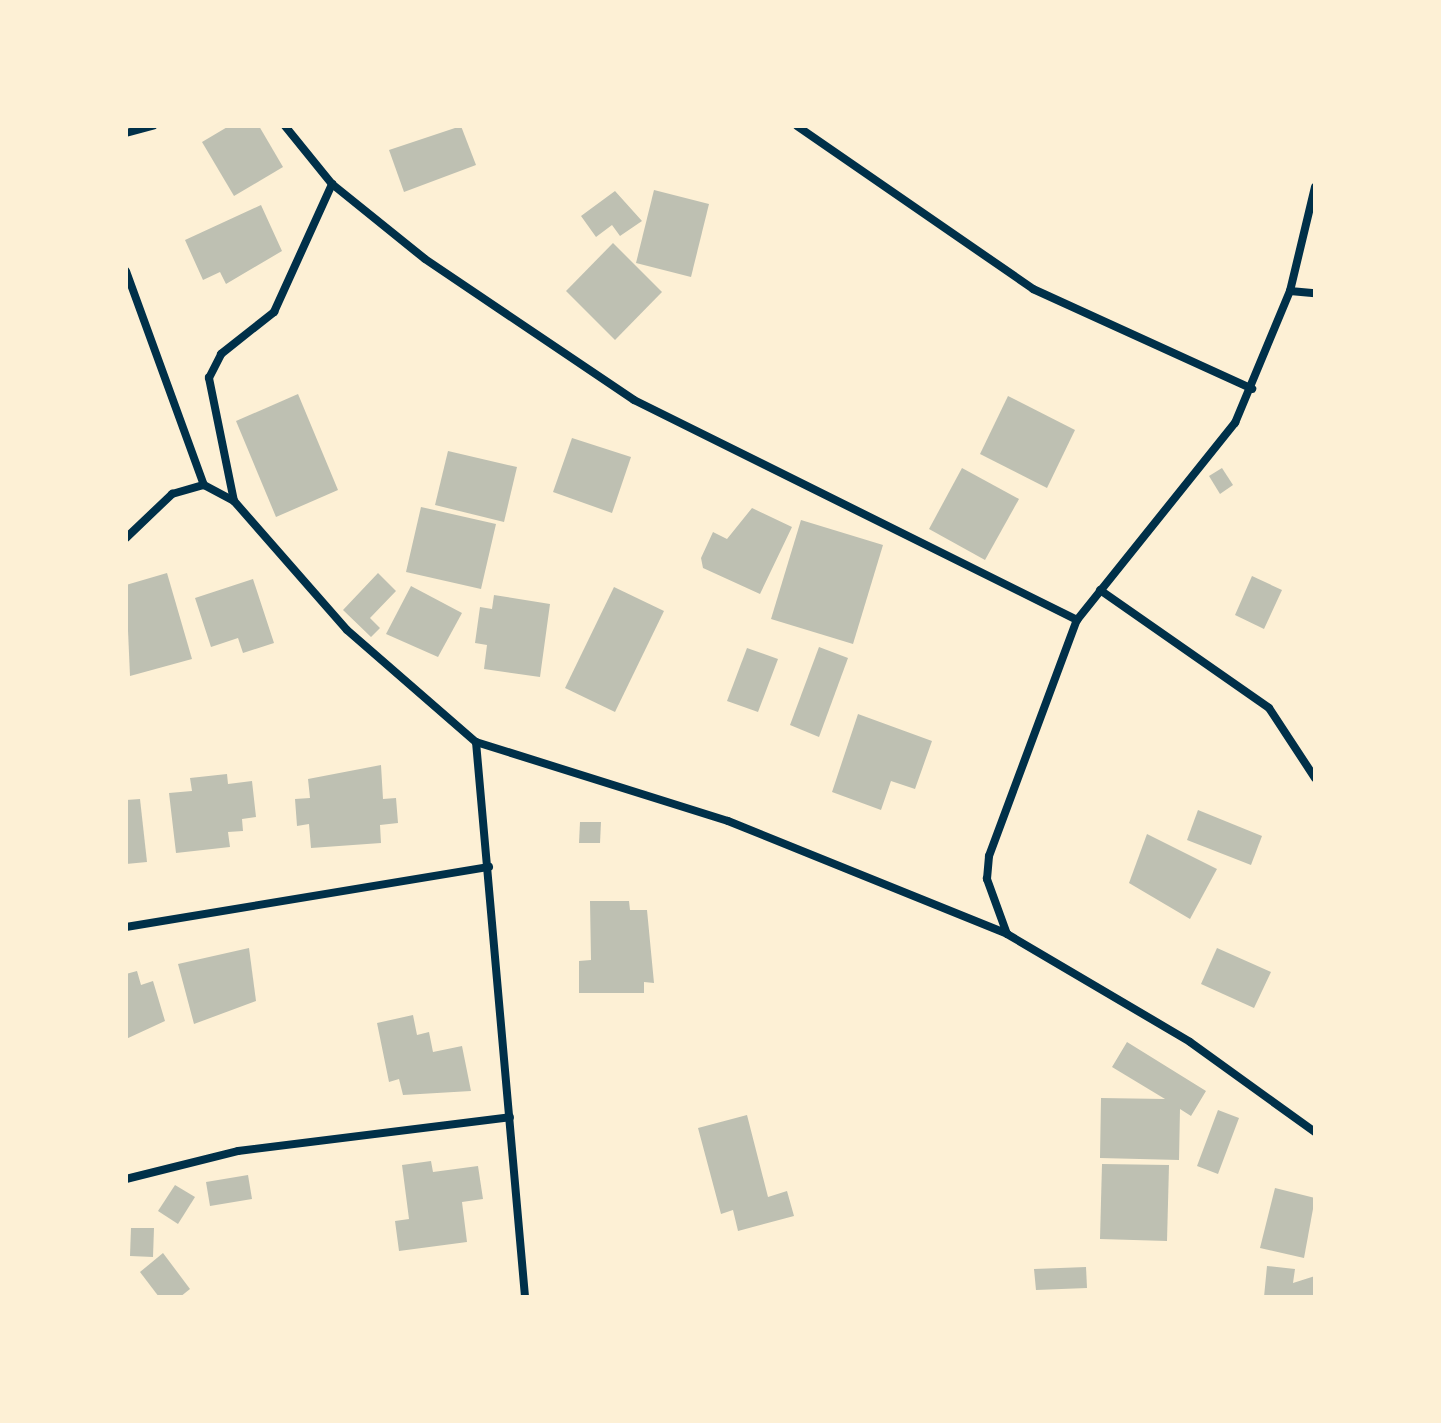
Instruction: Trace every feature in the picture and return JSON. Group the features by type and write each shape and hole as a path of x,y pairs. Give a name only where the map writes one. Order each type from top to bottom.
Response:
{"street":[{"path":"126,133 153,126"},
{"path":"285,126 332,184 513,323 634,400 1077,620"},
{"path":"797,126 1033,289 1252,389"},
{"path":"234,501 209,378 221,354 274,312 332,184"},
{"path":"1007,934 989,889 989,856 1077,620 1197,476 1252,389 1290,291 1315,187"},
{"path":"126,271 204,485 234,501 347,630 476,742 728,821 1007,934 1190,1042 1315,1132"},
{"path":"1290,291 1315,293"},
{"path":"126,538 172,494 204,485"},
{"path":"1100,590 1269,708 1315,778"},
{"path":"476,742 525,1297"},
{"path":"126,927 489,867"},
{"path":"126,1179 238,1151 510,1117"}],"building":[{"path":"229,126 259,126 283,167 234,196 202,142"},
{"path":"461,126 476,165 404,192 389,150"},
{"path":"654,190 709,204 691,277 636,263"},
{"path":"615,191 642,221 620,236 612,225 596,237 581,216"},
{"path":"261,205 282,251 226,284 220,272 203,280 185,240"},
{"path":"613,243 662,292 615,340 566,291"},
{"path":"298,394 338,490 276,517 236,421"},
{"path":"1008,396 1075,430 1047,488 980,454"},
{"path":"572,438 631,457 612,513 553,492"},
{"path":"448,451 517,467 504,522 435,505"},
{"path":"962,468 1019,499 985,560 929,529"},
{"path":"1222,468 1233,485 1220,494 1209,476"},
{"path":"421,507 496,524 481,589 406,572"},
{"path":"752,508 792,527 760,594 703,568 701,558 713,532 727,539"},
{"path":"801,520 883,545 853,644 771,619"},
{"path":"167,573 192,659 130,676 126,585"},
{"path":"378,573 396,591 370,618 380,628 371,637 343,610"},
{"path":"1252,576 1282,590 1264,629 1235,615"},
{"path":"253,579 274,643 243,653 238,638 211,647 195,598"},
{"path":"411,586 462,613 438,657 386,634"},
{"path":"614,587 664,611 615,712 565,688"},
{"path":"494,595 550,604 540,677 484,669 487,645 475,643 480,607 492,609"},
{"path":"819,647 848,658 819,737 790,725"},
{"path":"747,648 778,659 758,712 727,701"},
{"path":"858,714 932,741 915,789 891,781 881,810 832,792"},
{"path":"381,765 383,799 396,798 398,823 380,825 381,843 311,848 309,824 297,826 295,799 310,798 308,779"},
{"path":"227,774 228,784 252,781 256,817 242,819 243,831 228,832 230,847 176,853 169,793 192,791 190,778"},
{"path":"140,799 147,862 126,864 126,800"},
{"path":"1198,810 1262,836 1251,865 1187,840"},
{"path":"580,822 601,822 600,843 579,843"},
{"path":"1147,834 1217,869 1190,919 1129,883"},
{"path":"590,901 629,901 630,910 647,910 654,983 644,982 644,993 579,993 579,961 591,960"},
{"path":"249,948 256,1001 194,1024 178,964"},
{"path":"1217,948 1271,972 1254,1008 1201,984"},
{"path":"137,971 141,985 153,981 165,1021 126,1039 126,974"},
{"path":"413,1015 417,1035 429,1032 433,1052 462,1046 471,1091 403,1095 399,1079 389,1082 377,1023"},
{"path":"1127,1042 1206,1091 1191,1116 1180,1109 1179,1160 1100,1158 1101,1098 1165,1099 1112,1067"},
{"path":"1218,1110 1239,1118 1218,1174 1197,1166"},
{"path":"747,1115 768,1197 787,1191 794,1216 738,1231 733,1210 721,1214 698,1128"},
{"path":"431,1161 433,1172 478,1166 483,1199 462,1202 467,1242 399,1251 395,1221 409,1219 402,1165"},
{"path":"1102,1164 1169,1165 1167,1241 1100,1239"},
{"path":"248,1175 252,1199 210,1206 206,1182"},
{"path":"175,1185 195,1197 178,1224 158,1211"},
{"path":"1275,1188 1315,1198 1304,1258 1260,1248"},
{"path":"131,1228 154,1228 153,1257 130,1256"},
{"path":"163,1253 190,1289 180,1297 159,1297 140,1272"},
{"path":"1267,1266 1295,1269 1293,1283 1315,1276 1315,1297 1264,1297"},
{"path":"1086,1267 1087,1288 1036,1290 1034,1269"}]}
